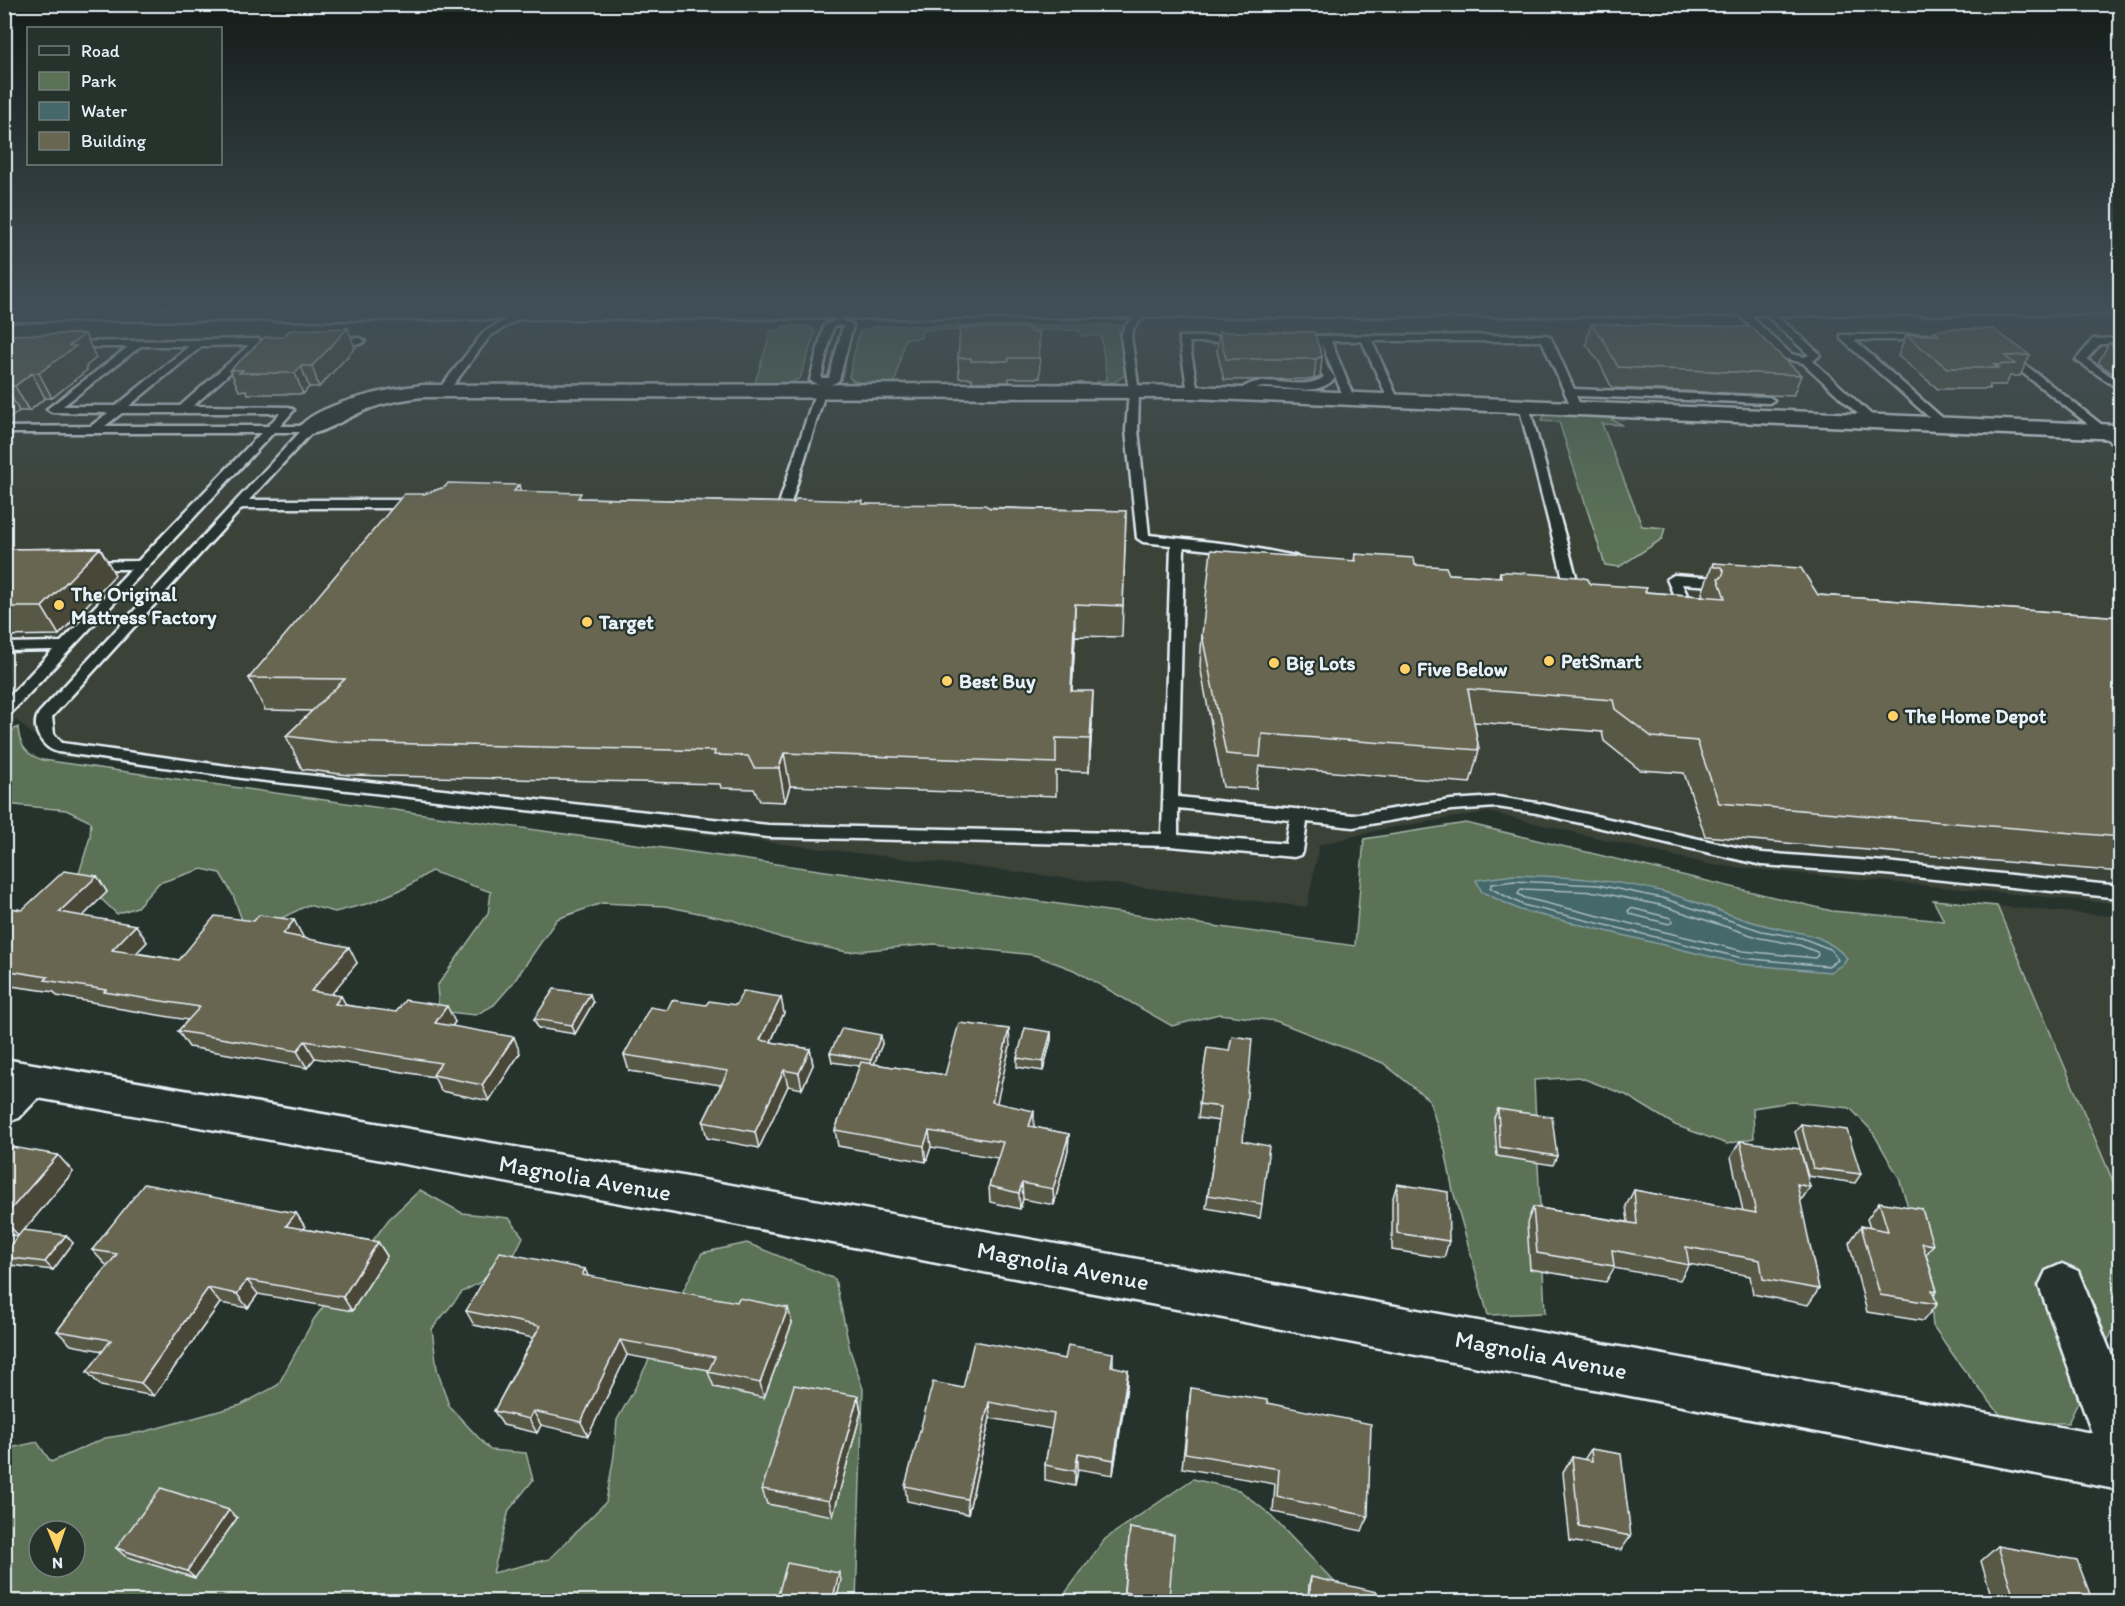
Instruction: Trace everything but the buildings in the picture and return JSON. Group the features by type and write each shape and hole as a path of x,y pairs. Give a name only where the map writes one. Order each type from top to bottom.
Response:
{"street":[{"path":"309,429 331,416 370,401 412,392 1134,391 1242,393 1524,406 1573,400 1874,422 1943,424 2116,436"},
{"name":"Magnolia Avenue","path":"13,1087 671,1193 2121,1464"},
{"path":"2062,1286 2121,1440"}],"lane":[{"path":"4,712 289,410 52,409 88,382"},
{"path":"95,429 152,382"},
{"path":"182,410 216,382"},
{"path":"443,391 450,382"},
{"path":"1133,382 1132,430 1136,522 1143,538 1238,549 1308,562"},
{"path":"1190,382 1192,392"},
{"path":"1242,393 1258,385 1311,386 1326,382"},
{"path":"1340,382 1348,398"},
{"path":"1386,382 1394,400"},
{"path":"1565,382 1573,400 1769,400"},
{"path":"1830,382 1874,422"},
{"path":"1896,382 1943,424"},
{"path":"2043,382 2116,436"},
{"path":"804,514 776,513 821,390"},
{"path":"1524,406 1570,580 1557,587 1543,588"},
{"path":"7,431 309,429"},
{"path":"309,429 44,716 45,732 52,744 58,747 249,774 768,831 1170,840 1294,851 1299,816"},
{"path":"239,504 398,506 424,503"},
{"path":"1170,840 1178,542"},
{"path":"76,565 142,565"},
{"path":"1704,603 1683,600 1674,579 1744,584"},
{"path":"4,647 65,646"},
{"path":"1170,802 1353,821 1450,805 1497,802 1537,808 1761,859 1885,868 2121,892"}],"shaded area":[{"path":"5,382 2120,382 2120,904 1712,865 1488,812 1383,829 1319,845 1307,907 59,757 16,720 5,727"},
{"path":"1997,906 2120,917 2120,1198 2056,1045"}],"green space":[{"path":"755,382 792,382 778,386"},
{"path":"856,382 912,384 869,385"},
{"path":"1544,416 1607,417 1623,425 1602,424 1642,526 1665,528 1662,539 1619,567 1605,565 1559,422 1541,421"},
{"path":"18,727 24,748 43,760 1355,946 1364,839 1466,823 1832,911 1944,921 1933,900 1997,906 2120,1198 2120,1320 2068,1423 2007,1423 1961,1366 1933,1326 1927,1267 1899,1178 1872,1131 1850,1108 1791,1102 1753,1108 1754,1138 1727,1144 1675,1125 1626,1095 1579,1077 1534,1080 1545,1313 1488,1315 1453,1191 1445,1150 1429,1100 1383,1063 1276,1021 1219,1014 1172,1026 1074,970 1034,955 934,944 847,952 782,938 732,920 665,906 602,903 557,919 513,983 494,1005 476,1015 439,1011 437,986 488,914 491,892 431,871 405,888 370,903 335,912 308,905 272,923 243,923 233,895 220,873 202,869 159,883 137,907 117,914 78,877 90,837 91,822 66,810 5,804 4,735"},
{"path":"420,1190 462,1213 509,1218 523,1237 508,1267 462,1292 432,1329 437,1369 449,1406 490,1450 526,1453 533,1480 509,1510 493,1573 549,1559 606,1502 617,1420 702,1253 747,1243 835,1279 850,1350 863,1389 856,1601 5,1602 5,1449 37,1442 51,1462 105,1438 143,1432 241,1405 278,1385 314,1319 389,1219"},
{"path":"1193,1479 1239,1490 1267,1512 1353,1601 1070,1602 1066,1592 1105,1539"}],"water":[{"path":"1514,875 1608,881 1664,892 1751,922 1808,934 1827,942 1847,958 1842,965 1830,972 1741,964 1520,910 1482,892 1476,880"}],"place":[{"name":"The Original Mattress Factory","path":"59,605"},
{"name":"Target","path":"587,622"},
{"name":"PetSmart","path":"1549,661"},
{"name":"Big Lots","path":"1274,663"},
{"name":"Five Below","path":"1405,669"},
{"name":"Best Buy","path":"947,681"},
{"name":"The Home Depot","path":"1893,716"}]}
